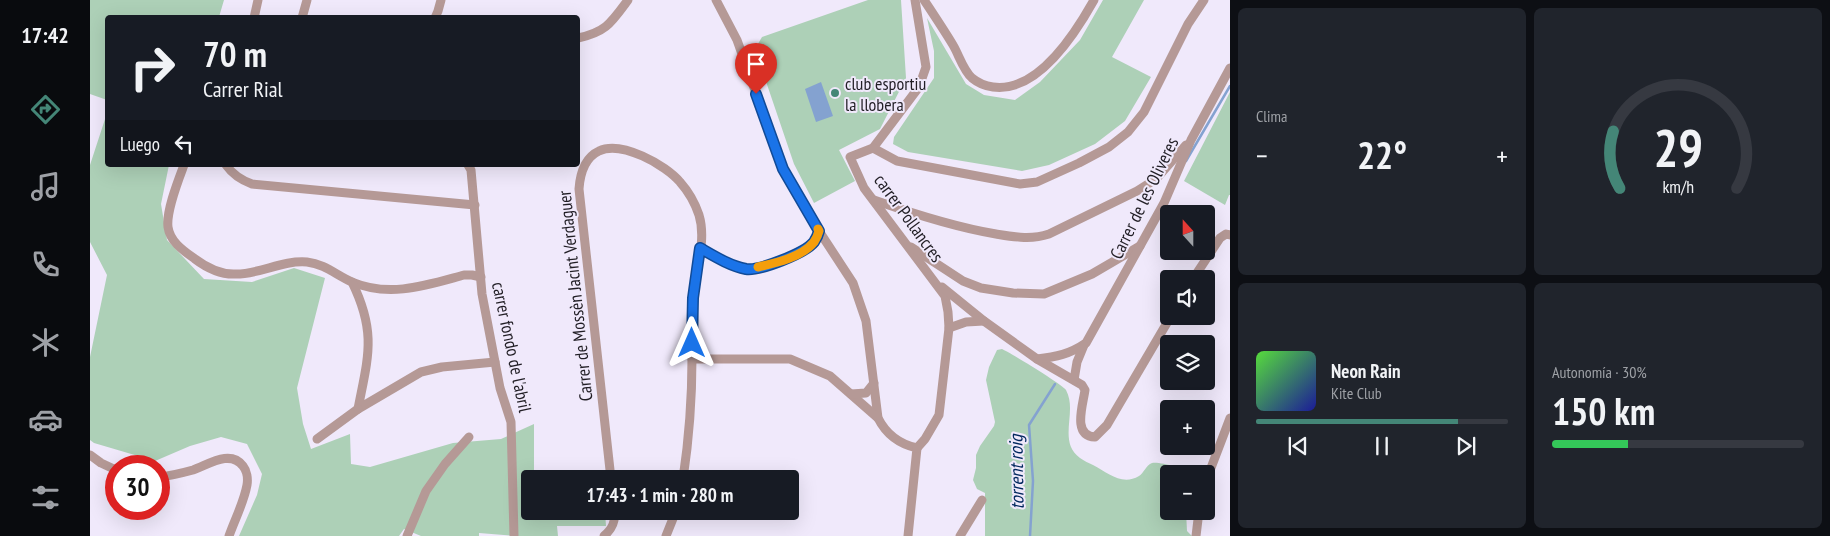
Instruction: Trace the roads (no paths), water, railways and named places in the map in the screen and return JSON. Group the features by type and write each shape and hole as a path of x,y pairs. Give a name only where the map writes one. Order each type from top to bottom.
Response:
{"street":[{"path":"255,15 258,0"},
{"path":"303,15 308,0"},
{"path":"436,15 441,0"},
{"path":"580,38 604,29 628,0"},
{"path":"716,0 736,40 783,169 819,231 853,283 866,321 878,418"},
{"name":"carrer Pollancres","path":"914,0 926,67 919,87 873,148 850,157 864,188 945,296 949,328 939,415 925,439 917,448"},
{"path":"924,0 954,46 971,77 979,83 1002,88 1016,86 1037,73 1065,45 1094,0"},
{"path":"873,148 897,161 1020,184 1037,182 1109,147 1128,132 1144,112 1188,24 1204,0"},
{"name":"Carrer de les Oliveres","path":"1074,380 1077,362 1086,343 1164,203 1191,140 1230,68"},
{"path":"874,200 930,220 972,230 1025,238 1038,238 1156,179 1191,140"},
{"name":"Carrer de Mossèn Jacint Verdaguer","path":"610,470 579,189 583,168 588,160 599,151 613,149 644,157 663,167 680,181 696,208 700,223 700,248 693,298 690,424 684,470"},
{"path":"183,167 169,212 168,227 176,243 206,267 222,273 237,274 283,263 310,263 327,267 352,282 384,290 410,289 464,275 481,277"},
{"path":"227,167 242,180 252,184 475,206"},
{"name":"carrer fondo de l'abril","path":"469,167 475,206 482,294 500,388 511,422 514,536"},
{"path":"700,248 719,259 747,269 774,264 800,253 814,243 819,231"},
{"path":"1200,270 1220,238 1226,234 1230,235"},
{"path":"904,242 963,281 981,288 1013,293 1044,294 1092,274 1140,246"},
{"path":"352,282 360,298 369,336 369,351 358,409"},
{"path":"936,282 984,321 1037,359 1082,385 1086,390 1081,425 1084,434 1088,436 1095,436 1107,425 1165,325"},
{"path":"949,328 966,322 984,321"},
{"path":"1037,359 1061,356 1074,351 1086,343"},
{"path":"692,359 790,359 830,376 878,418 884,429 894,439 910,447 917,448 908,536"},
{"path":"317,439 358,409 421,372 442,367 495,362"},
{"path":"851,394 866,392 874,383"},
{"path":"1212,465 1230,418"},
{"path":"407,536 426,491 445,464 469,437"},
{"path":"90,455 105,465"},
{"path":"170,475 195,470 214,461 226,459 234,459 242,465 247,473 248,483 228,536"},
{"path":"960,536 982,500"},
{"path":"604,536 611,530 614,520"},
{"path":"666,536 672,520"},
{"path":"1196,536 1198,520"}],"water":[{"path":"821,82 833,116 816,122 805,89"}],"waterway":[{"name":"torrent roig","path":"1186,161 1230,86"},
{"name":"torrent roig","path":"1030,536 1033,481 1029,425 1055,384"}],"place":[{"name":"club esportiu la llobera","path":"835,93"}]}
